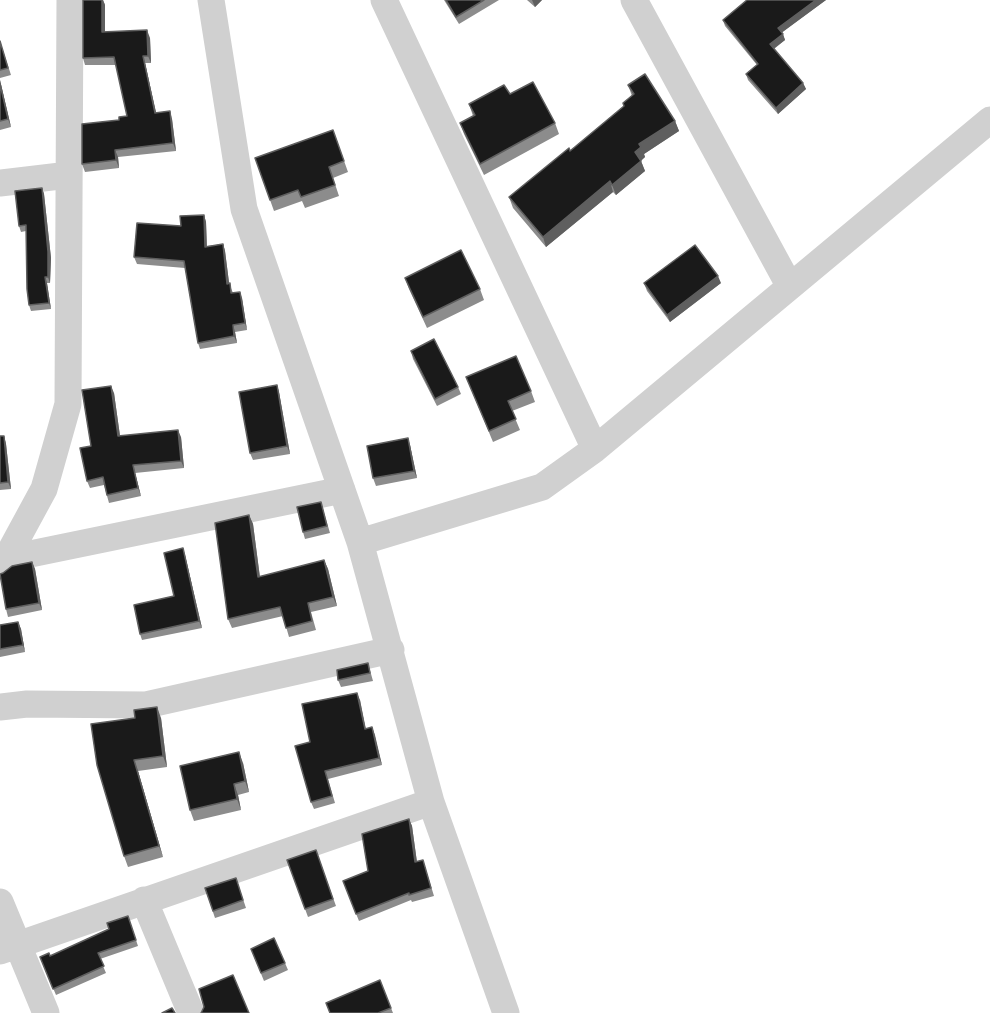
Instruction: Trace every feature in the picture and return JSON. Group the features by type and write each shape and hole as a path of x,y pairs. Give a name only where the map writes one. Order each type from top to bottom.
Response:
{"street":[{"path":"3,562 44,489 68,404 70,0"},
{"path":"211,0 244,209 360,542 431,802 506,1013"},
{"path":"384,0 595,449"},
{"path":"634,0 789,285"},
{"path":"360,542 542,487 595,449 789,285 990,120"},
{"path":"0,183 69,175"},
{"path":"3,562 342,490"},
{"path":"0,706 27,704 146,705 391,650"},
{"path":"9,948 431,802"},
{"path":"144,900 190,1013"},
{"path":"0,902 9,948 46,1013"}],"building":[{"path":"83,0 102,0 102,32 147,30 148,56 143,56 155,113 170,111 173,143 115,150 116,160 82,164 82,124 119,120 119,117 127,116 114,57 83,58"},
{"path":"446,0 484,0 456,17"},
{"path":"747,0 816,0 778,28 783,34 770,44 803,83 776,108 746,74 758,64 723,20"},
{"path":"0,41 8,68 0,70"},
{"path":"645,74 675,121 639,144 641,147 635,152 641,161 612,185 610,181 543,237 509,197 624,106 623,103 634,94 628,85"},
{"path":"533,82 555,123 480,164 460,123 475,115 469,104 504,85 510,94"},
{"path":"0,84 8,119 0,121"},
{"path":"333,130 344,161 329,167 335,185 301,197 298,190 270,200 255,158"},
{"path":"42,188 48,252 48,277 45,277 49,303 29,305 26,225 19,226 15,191"},
{"path":"204,215 205,247 223,244 227,284 230,283 231,293 240,292 245,323 233,325 234,336 198,343 184,261 134,257 137,223 181,226 180,216"},
{"path":"695,245 718,276 667,315 644,283"},
{"path":"461,250 480,289 423,317 405,278"},
{"path":"434,339 458,387 435,399 411,351"},
{"path":"516,356 531,391 508,401 516,419 489,431 466,377"},
{"path":"277,385 287,446 250,453 239,392"},
{"path":"111,386 118,436 178,430 181,461 133,465 138,488 107,495 103,477 87,481 80,448 91,446 82,390"},
{"path":"0,436 4,436 8,482 0,483"},
{"path":"408,438 414,471 373,478 367,446"},
{"path":"321,502 327,526 303,532 297,507"},
{"path":"249,515 258,577 324,560 333,597 308,603 312,621 286,628 280,607 228,619 215,523"},
{"path":"183,548 199,621 140,634 134,605 174,596 164,553"},
{"path":"32,562 39,603 6,609 0,574 12,566"},
{"path":"18,622 23,645 0,649 0,625"},
{"path":"368,663 370,673 338,680 337,670"},
{"path":"357,693 365,729 372,727 379,758 325,771 332,796 311,802 295,746 310,742 302,704"},
{"path":"157,707 163,756 134,760 159,846 124,856 97,765 91,724 135,718 134,710"},
{"path":"239,752 245,781 234,784 237,799 190,810 180,766"},
{"path":"409,819 415,862 423,860 431,888 409,895 409,893 356,914 343,881 368,871 362,834"},
{"path":"316,850 333,899 305,909 287,860"},
{"path":"236,878 243,900 213,911 205,888"},
{"path":"128,916 136,940 98,953 104,966 53,989 40,957 49,953 50,956 109,929 107,923"},
{"path":"274,938 285,963 261,973 251,949"},
{"path":"233,975 249,1013 201,1013 204,1007 199,989"},
{"path":"380,980 391,1008 378,1013 330,1013 326,1003"},
{"path":"172,1008 175,1013 162,1013"}]}
